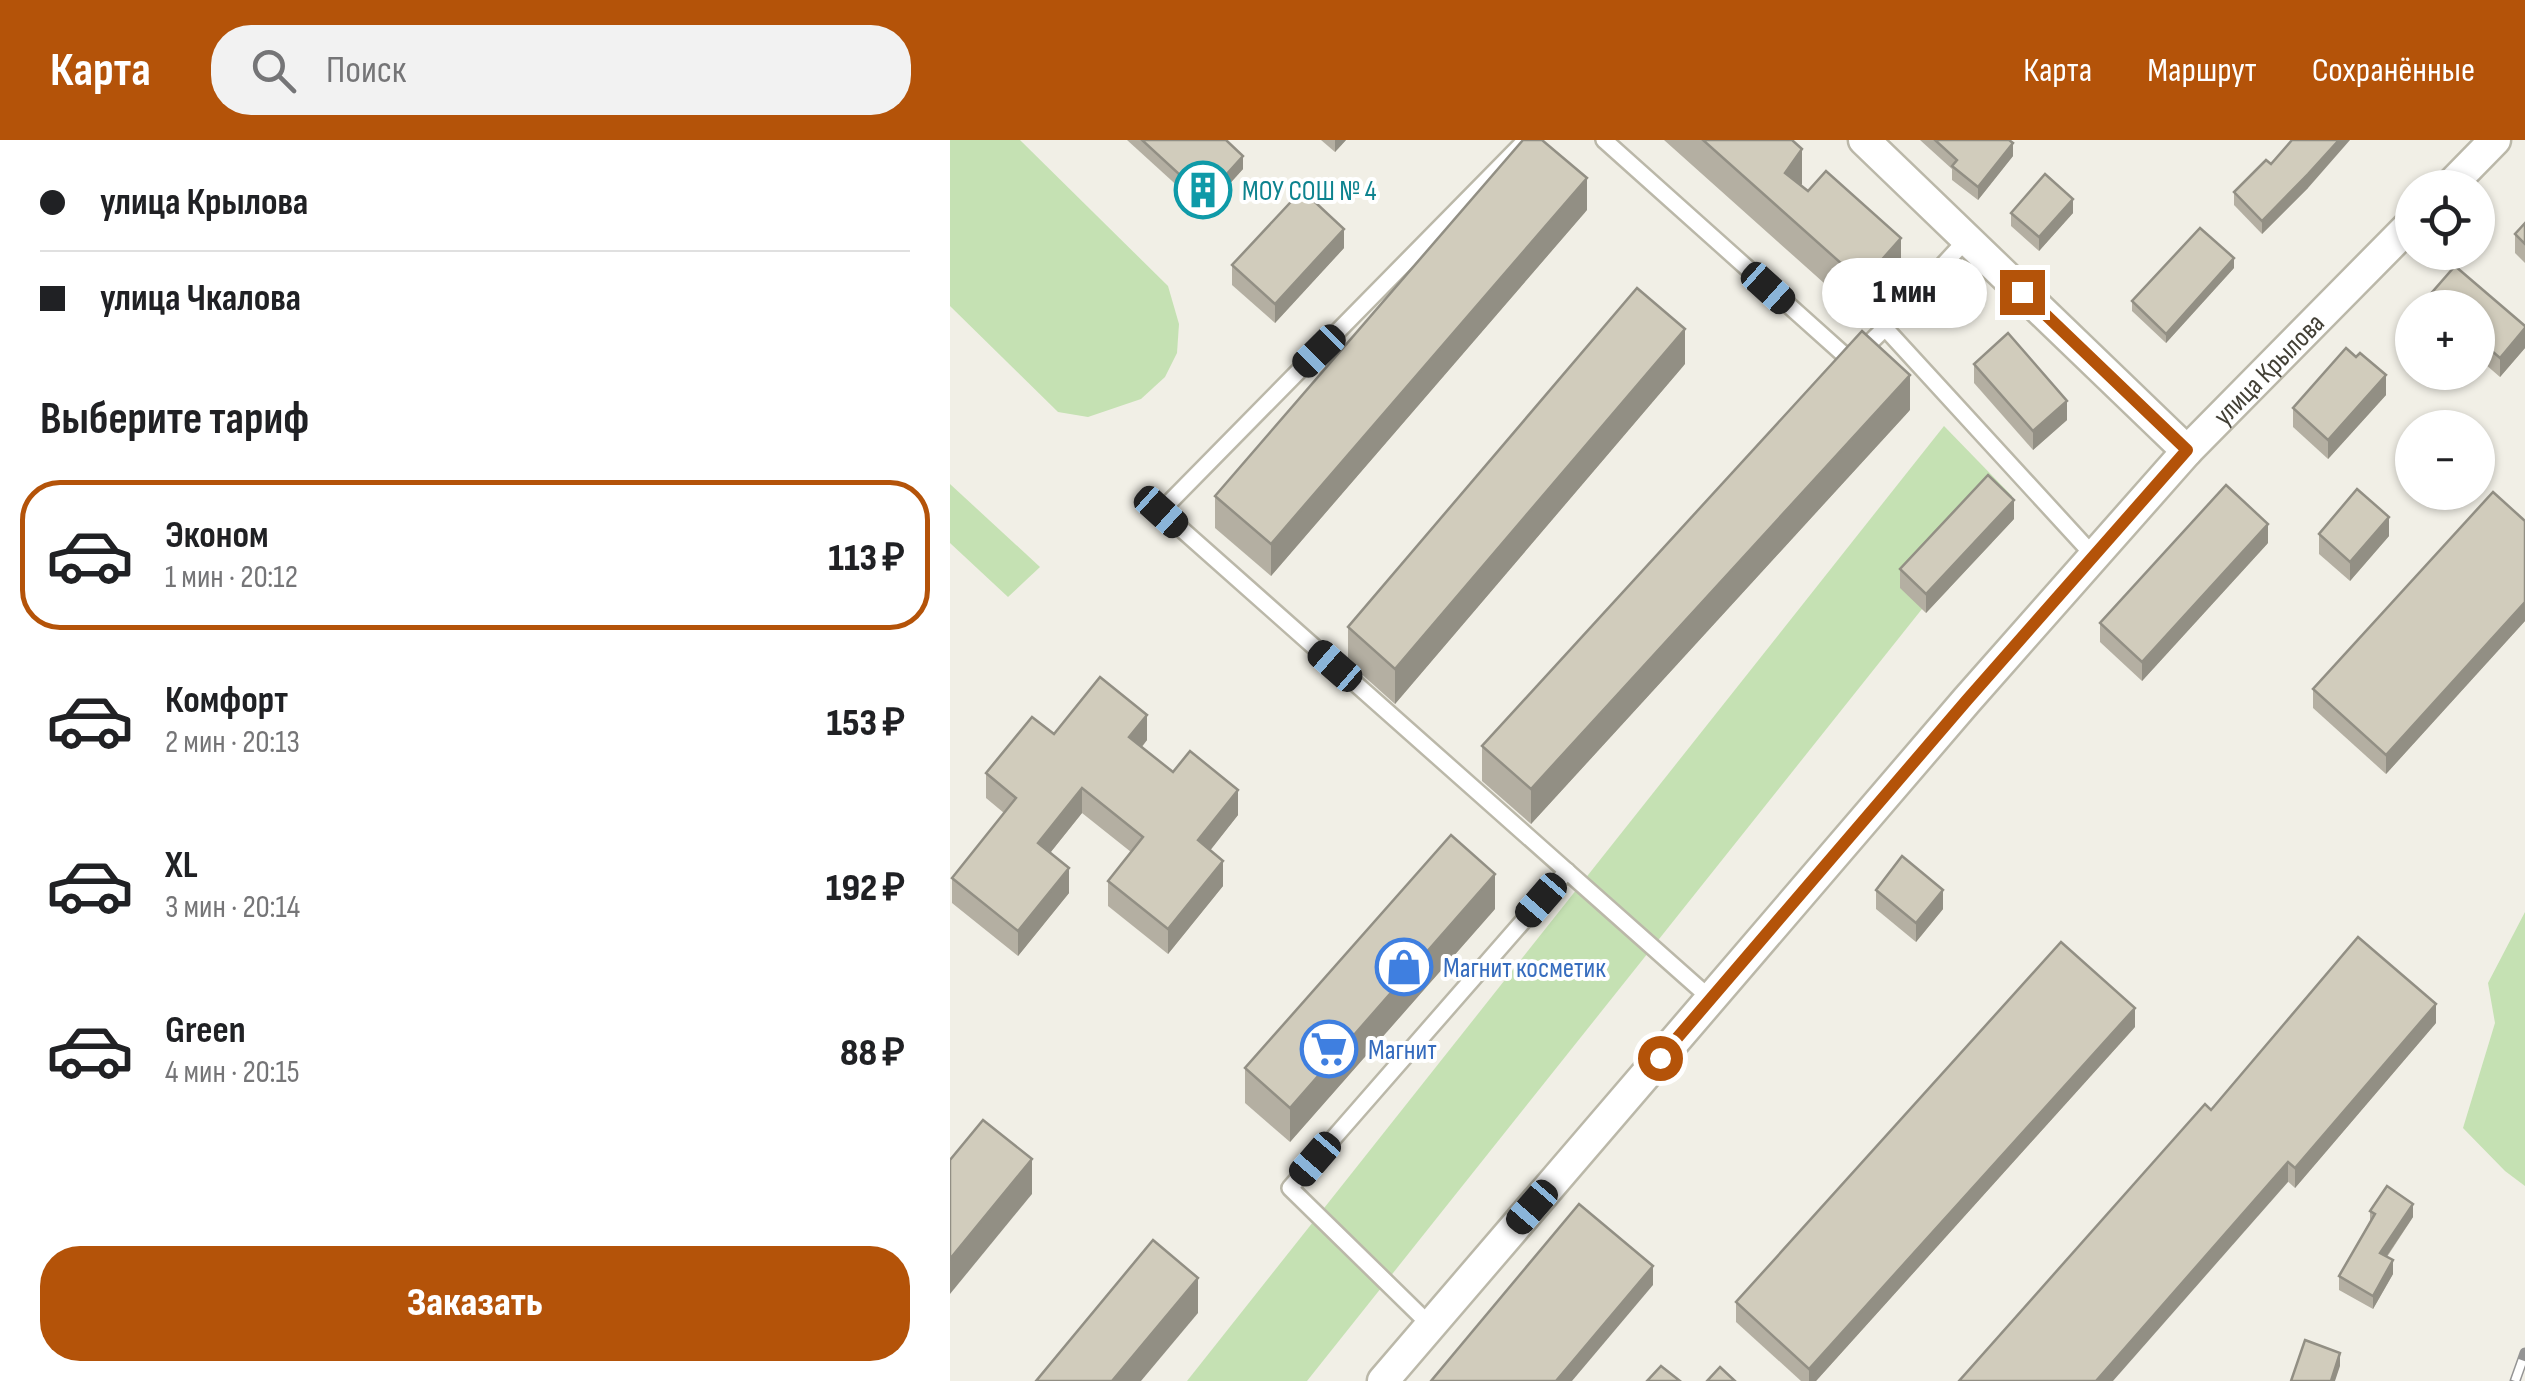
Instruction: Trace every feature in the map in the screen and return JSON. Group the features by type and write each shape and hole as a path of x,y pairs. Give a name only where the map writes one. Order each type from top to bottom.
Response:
{"street":[{"path":"1864,140 2187,450"},
{"path":"2465,170 2494,140"},
{"name":"улица Крылова","path":"1382,1381 2187,450 2395,240"}],"lane":[{"path":"1526,140 1161,512 1710,999"},
{"path":"1604,140 1851,361 1967,238"},
{"path":"1884,328 2094,556"},
{"path":"1430,1326 1290,1188 1566,871"}],"green space":[{"path":"950,140 1020,140 1168,286 1179,324 1177,353 1165,377 1141,399 1088,417 1058,412 950,306"},
{"path":"1944,426 2012,496 1307,1381 1187,1381"},
{"path":"950,484 1040,567 1008,597 950,543"},
{"path":"2525,912 2525,1186 2463,1128 2495,1023 2488,983"}],"building":[{"name":"МОУ СОШ № 4","path":"1142,140 1226,140 1243,156 1205,198"},
{"path":"1523,140 1542,140 1587,178 1271,544 1215,496"},
{"path":"1703,140 1792,140 1802,149 1785,173 1808,191 1826,171 1901,238 1862,282"},
{"path":"1935,140 2013,143 1978,187 1952,166 1957,160"},
{"path":"2292,140 2339,140 2262,221 2234,192 2266,160 2271,164"},
{"path":"2045,174 2073,199 2039,237 2011,213"},
{"path":"1302,190 1344,229 1275,304 1232,265"},
{"path":"2525,223 2525,244 2515,234"},
{"path":"2200,228 2234,258 2166,334 2132,301"},
{"path":"2452,270 2460,270 2483,290 2434,290"},
{"path":"1637,288 1685,329 1395,669 1348,627"},
{"path":"2495,300 2525,326 2500,358 2495,354"},
{"path":"1862,331 1910,375 1531,789 1482,746"},
{"path":"2008,333 2067,401 2033,431 1974,364"},
{"path":"2346,348 2356,357 2360,353 2386,375 2328,440 2293,408"},
{"path":"1988,475 2014,500 1926,594 1900,569"},
{"path":"2226,485 2268,524 2142,662 2100,623"},
{"path":"2357,489 2389,517 2350,562 2319,534"},
{"path":"2495,494 2525,521 2525,602 2386,755 2313,689 2477,510 2495,510"},
{"path":"1100,677 1147,715 1129,737 1173,772 1190,751 1238,790 1198,840 1223,861 1168,929 1108,881 1143,837 1082,788 1038,843 1069,868 1018,931 952,878 1016,798 986,773 1032,717 1054,734"},
{"path":"1451,835 1495,874 1290,1108 1245,1068"},
{"path":"1902,856 1943,890 1916,923 1876,890"},
{"path":"2358,937 2436,1004 2295,1168 2288,1162 2096,1381 1959,1381 2205,1104 2211,1110"},
{"path":"2061,942 2135,1008 1809,1369 1736,1302"},
{"path":"983,1120 1032,1159 950,1259 950,1160"},
{"path":"2387,1186 2413,1204 2380,1253 2393,1260 2373,1296 2339,1276 2375,1214 2370,1211"},
{"path":"1579,1204 1653,1266 1556,1381 1431,1381"},
{"path":"1153,1240 1198,1278 1112,1381 1036,1381"},
{"path":"2305,1340 2340,1353 2331,1381 2291,1381"},
{"path":"1661,1366 1680,1381 1647,1381"},
{"path":"1720,1367 1735,1381 1707,1381"}],"railway":[{"path":"2515,1381 2525,1353"}],"place":[{"name":"МОУ СОШ № 4","path":"1203,190"},
{"name":"Магнит косметик","path":"1404,967"},
{"name":"Магнит","path":"1329,1049"}],"route":[{"path":"1660,1058 2187,450 2022,292"}]}
